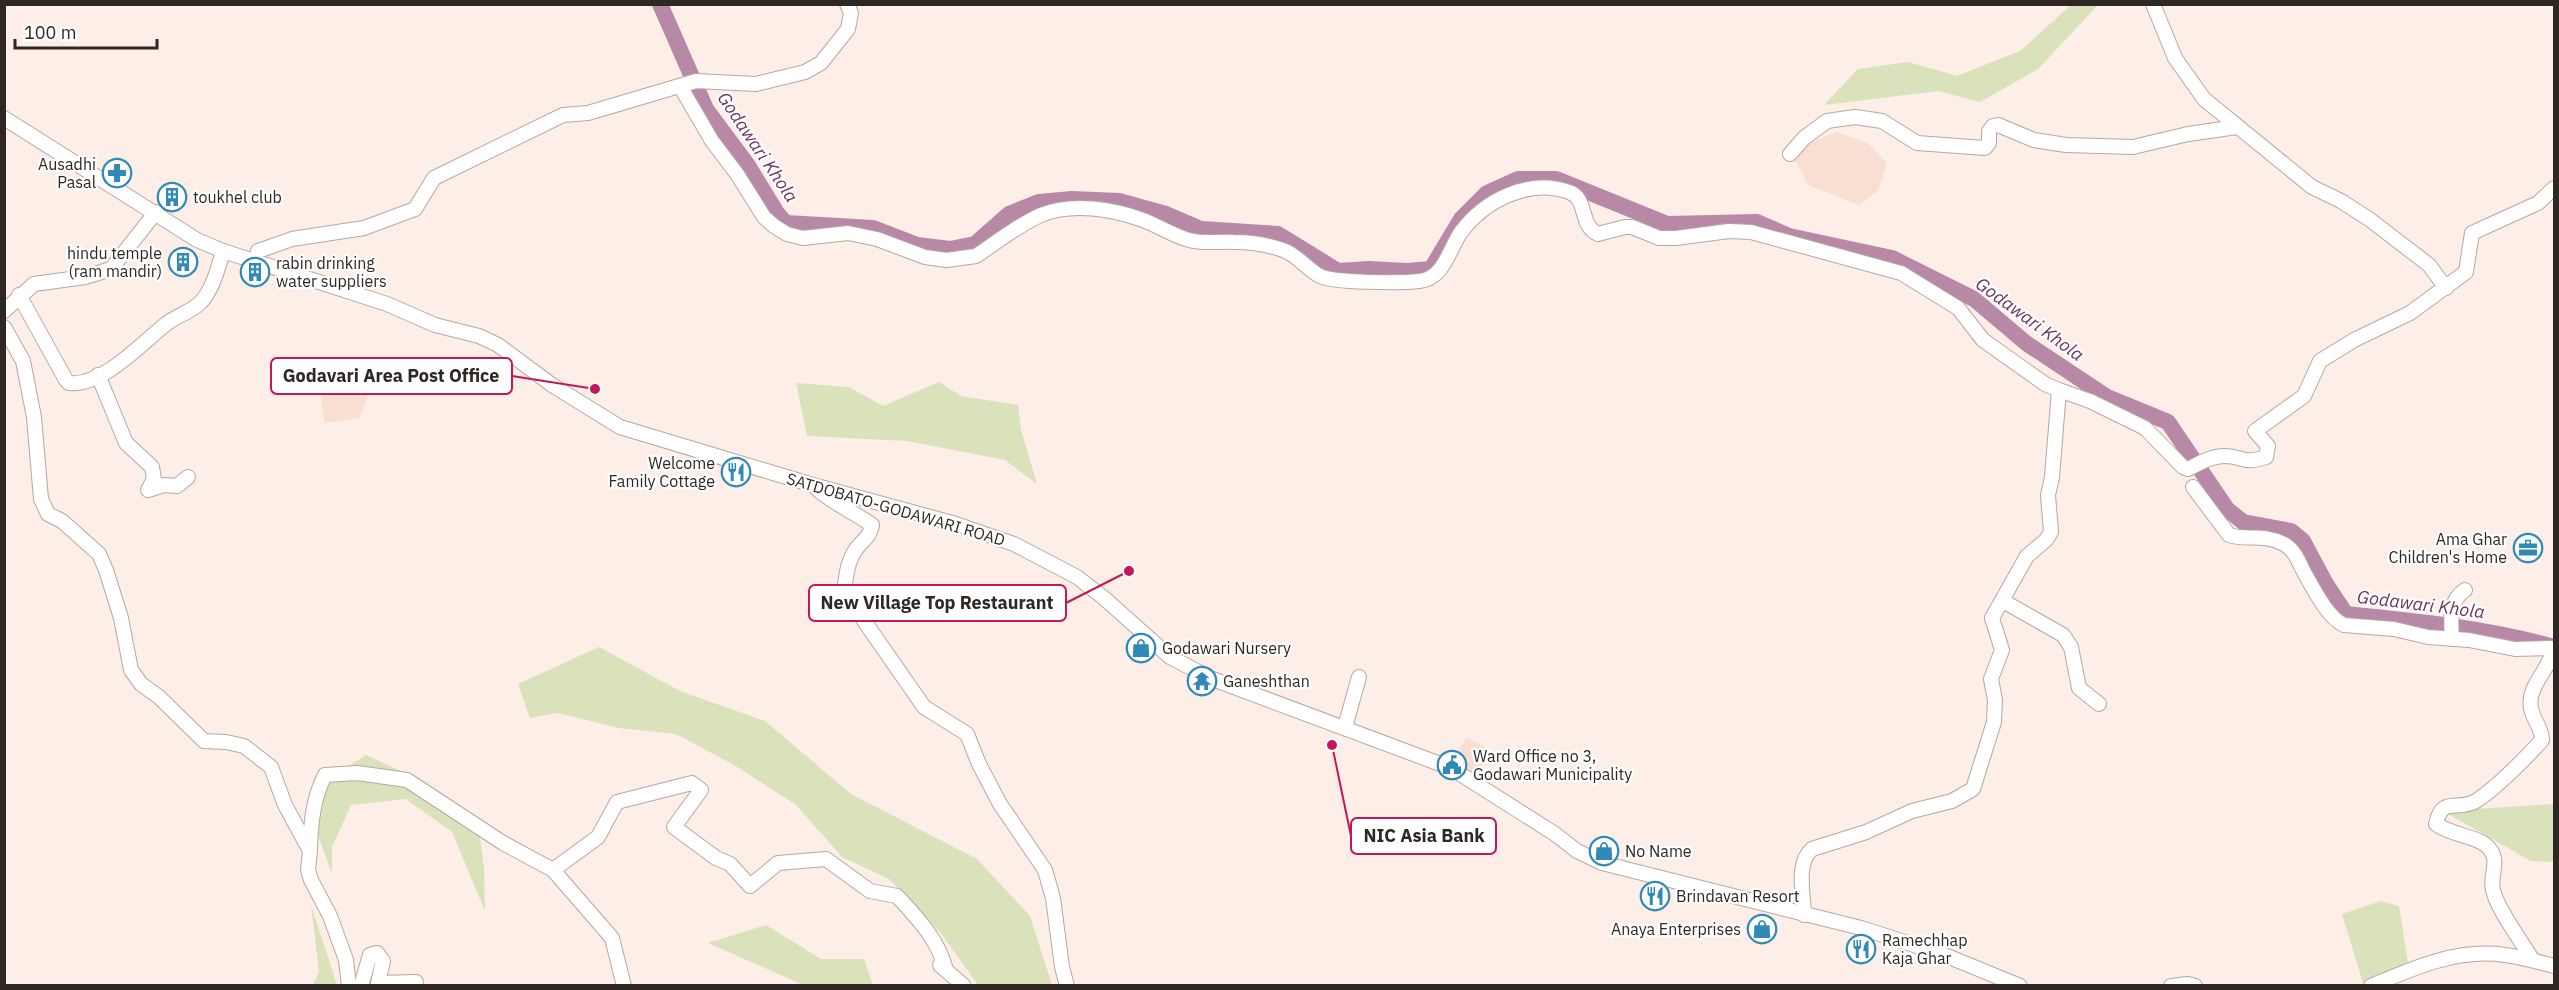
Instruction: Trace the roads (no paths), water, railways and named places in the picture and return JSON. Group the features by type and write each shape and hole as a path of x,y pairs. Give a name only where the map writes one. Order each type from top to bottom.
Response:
{"street":[{"path":"256,261 258,251 292,239 364,228 415,209 434,178 563,115 588,113 696,81 756,84 805,72 821,63 848,29 851,13 847,4"},
{"path":"2153,4 2175,58 2204,99 2312,187 2341,201 2369,219 2429,265 2446,288"},
{"path":"680,86 712,141 737,174 764,217 787,234 803,238 848,233 878,239 925,257 946,260 976,256 1041,215 1070,209 1111,210 1145,220 1188,240 1213,243 1233,242 1283,250 1296,257 1304,266 1329,280 1420,281 1438,273 1462,232 1489,206 1509,194 1543,187 1574,195 1580,202 1587,225 1598,234 1625,227 1632,227 1659,238 1728,231 1751,232 1901,273 1958,308 1983,340 2045,384 2090,401 2145,428 2183,467 2188,469 2214,457 2227,456 2250,463 2266,457 2268,446 2255,431 2304,396 2320,361 2354,340 2410,313 2446,288 2466,272 2472,233 2538,203 2554,188"},
{"path":"1790,154 1804,138 1827,121 1855,117 1882,121 1917,143 1985,148 1989,143 1989,132 1993,126 1998,125 2018,134 2066,145 2133,147 2237,127"},
{"name":"SATDOBATO-GODAWARI ROAD","path":"4,118 197,240 223,251 387,304 435,325 489,340 552,385 620,427 813,485 956,524 1014,544 1077,578 1170,657 1210,678 1451,768 1555,834 1577,851 1594,859 1688,886 1875,932 1941,954 2020,986"},
{"path":"4,311 34,284 85,277 111,269 156,212"},
{"path":"20,295 69,383 75,384 99,375 137,350 167,324 200,304 210,289 223,251"},
{"path":"4,327 23,361 34,417 41,499 48,514 62,521 99,554 121,618 131,670 141,684 159,697 204,741 226,741 244,746 271,767 285,804 310,851"},
{"path":"99,375 126,443 152,467 154,479 148,490 164,485 177,486 188,477"},
{"path":"1804,915 1802,872 1807,854 1812,849 1866,832 1912,811 1952,801 1973,789 1994,722 1995,700 1991,679 2002,650 1992,618 2027,556 2046,540 2051,532 2048,495 2052,477 2059,390"},
{"path":"813,485 831,501 857,514 872,525 871,534 856,550 847,568 844,592 924,707 967,734 999,804 1044,870 1053,898 1062,967 1067,986"},
{"path":"2193,487 2229,535 2259,536 2283,544 2290,549 2323,605 2338,622 2344,625 2394,628 2428,637 2515,649 2550,648 2554,651"},
{"path":"2452,639 2450,616 2456,596 2465,590"},
{"path":"2003,601 2063,635 2071,647 2079,688 2099,704"},
{"path":"2532,959 2493,892 2495,863 2491,850 2485,844 2456,835 2436,824 2439,812 2444,806 2474,802 2524,761 2542,740 2542,731 2530,708 2536,681 2546,669 2550,659 2554,658"},
{"path":"1345,727 1359,677"},
{"path":"349,986 346,960 330,916 310,880 308,870 315,801 325,775 357,773 407,780 503,843 553,870 612,938 624,986"},
{"path":"553,870 598,837 617,802 692,783 701,790 674,827 716,858 730,864 750,886 778,863 826,859 870,891 897,896 934,939 941,954 941,966 964,986"},
{"path":"361,986 370,955 377,953 383,961 378,984 416,982"},
{"path":"2371,986 2434,961 2454,957 2503,954 2554,966"},
{"path":"2171,986 2188,984 2195,986"}],"waterway":[{"name":"Godawari Khola","path":"660,4 706,109 747,164 777,213 786,223 873,228 917,245 950,249 975,244 1009,214 1039,202 1072,199 1119,201 1166,214 1201,229 1278,234 1338,271 1369,269 1407,271 1431,269 1461,219 1487,193 1518,179 1556,179 1667,224 1757,222 1789,236 1892,258 1974,299 2026,343 2107,397 2168,422 2227,509 2243,522 2291,531 2303,541 2326,584 2346,614 2477,630 2554,647"}],"place":[{"name":"Ausadhi Pasal","path":"117,173"},
{"name":"toukhel club","path":"172,197"},
{"name":"hindu temple (ram mandir)","path":"183,262"},
{"name":"rabin drinking water suppliers","path":"255,272"},
{"name":"Godavari Area Post Office","path":"595,389"},
{"name":"Welcome Family Cottage","path":"736,472"},
{"name":"Ama Ghar Children's Home","path":"2528,548"},
{"name":"New Village Top Restaurant","path":"1129,571"},
{"name":"Godawari Nursery","path":"1141,648"},
{"name":"Ganeshthan","path":"1202,681"},
{"name":"NIC Asia Bank","path":"1332,745"},
{"name":"Ward Office no 3, Godawari Municipality","path":"1452,765"},
{"name":"No Name","path":"1604,851"},
{"name":"Brindavan Resort","path":"1655,896"},
{"name":"Anaya Enterprises","path":"1762,929"},
{"name":"Ramechhap Kaja Ghar","path":"1861,949"}]}
